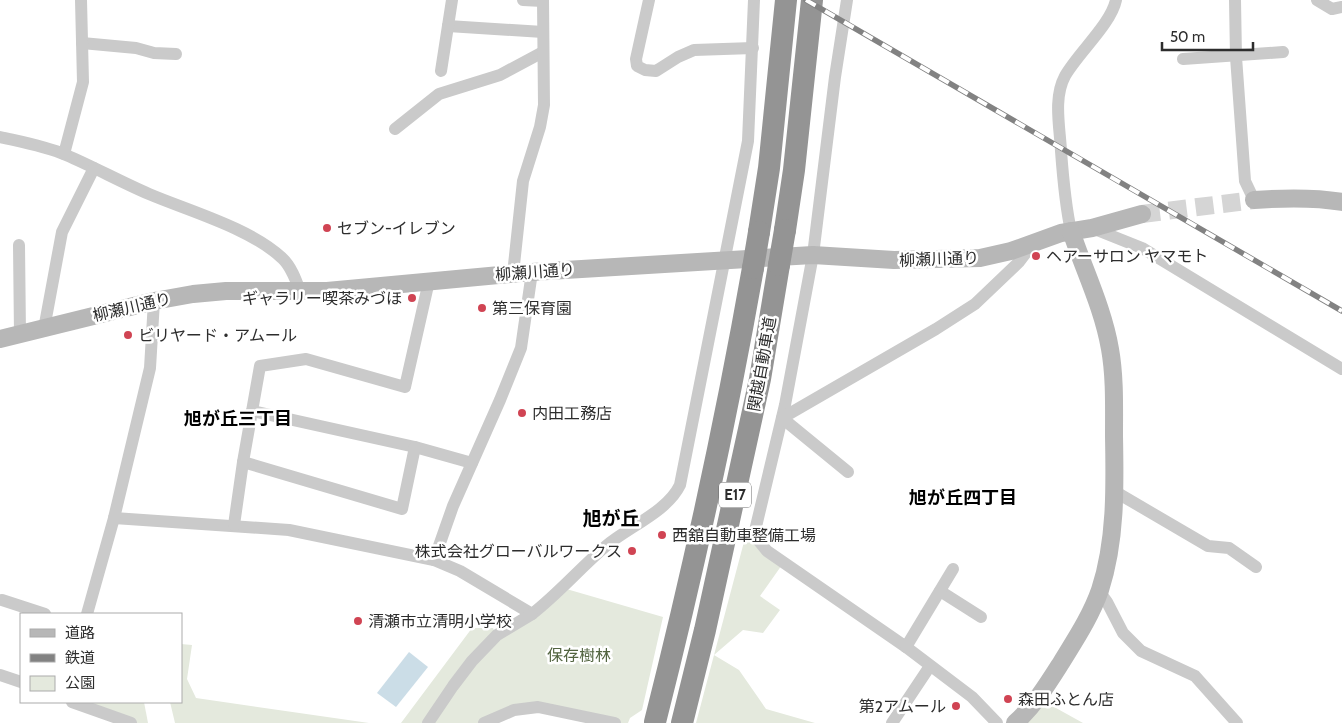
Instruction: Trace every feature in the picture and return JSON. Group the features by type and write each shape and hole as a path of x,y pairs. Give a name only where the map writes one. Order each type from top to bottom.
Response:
{"highway":[{"name":"関越自動車道","path":"655,722 680,621 731,390 754,268 769,168 786,0"},
{"name":"関越自動車道","path":"682,723 705,630 760,379 786,230 812,0"}],"street":[{"path":"64,154 83,82 81,0"},
{"path":"441,71 452,0"},
{"path":"513,274 523,181 540,127 544,105 543,1 523,0"},
{"path":"649,0 636,59 637,66 645,70 656,71 678,57 694,50 753,48"},
{"path":"428,723 458,680 497,635 532,614 552,598 607,546 655,512 676,494 680,485 748,141 754,0"},
{"path":"847,0 835,77 813,255 782,418 754,535 767,551 906,648 972,697 997,723"},
{"path":"1015,723 1046,688 1088,616 1099,591 1109,551 1114,491 1114,396 1110,350 1100,308 1071,231 1064,196 1058,113 1061,88 1066,75 1110,15 1116,0"},
{"path":"1234,0 1245,181 1254,200 1285,198 1342,202"},
{"path":"1317,0 1332,9 1342,7"},
{"path":"448,26 543,32"},
{"path":"82,43 136,48 154,53 176,54"},
{"path":"395,129 439,94 500,75 543,52"},
{"path":"1183,59 1283,52"},
{"path":"0,137 25,142 64,154 149,194 257,240 284,259 300,291"},
{"path":"44,328 62,232 94,168"},
{"name":"柳瀬川通り","path":"0,339 154,301 193,294 226,291 355,289 532,272 813,255 894,260 980,258 1011,251 1071,231 1092,228 1142,214"},
{"path":"1092,228 1142,248 1342,369"},
{"path":"782,418 936,329 975,304 1019,262 1034,242"},
{"path":"19,245 20,334"},
{"path":"434,560 452,506 500,400 521,348 532,272"},
{"path":"234,526 242,462 260,366 306,359 405,387 429,281"},
{"path":"87,613 114,518 150,368 154,301"},
{"path":"252,411 415,447 472,463"},
{"path":"782,418 848,472"},
{"path":"242,462 402,509 415,447"},
{"path":"1114,491 1208,546 1229,548 1256,567"},
{"path":"114,518 289,530 434,560 460,571 532,614"},
{"path":"906,648 953,569"},
{"path":"940,591 981,617"},
{"path":"1099,591 1107,602 1122,633 1141,651 1195,676 1237,723"},
{"path":"2,600 42,613"},
{"path":"892,723 930,666"},
{"path":"0,675 20,682"},
{"path":"75,703 131,723"},
{"path":"484,723 514,710 538,707 615,723"}],"green space":[{"path":"745,538 784,562 760,596 780,610 763,633 743,630 714,655"},
{"name":"保存樹林","path":"563,588 663,617 642,710 630,718 628,723 615,723 538,707 484,723 401,723 472,628 493,628 496,635"},
{"path":"182,644 192,645 187,679 196,698 369,723 175,723 170,703 182,703"},
{"path":"714,655 739,670 766,709 815,723 696,723"},
{"path":"1038,698 1083,723 1015,723"},
{"path":"75,703 144,703 148,723 131,723"}],"water":[{"path":"409,652 428,667 396,707 377,693"}],"tunnel":[{"path":"1142,214 1254,200"}],"railway":[{"path":"806,0 1342,311"}],"place":[{"name":"セブン-イレブン","path":"327,228"},
{"name":"ヘアーサロン ヤマモト","path":"1036,256"},
{"name":"ギャラリー喫茶みづほ","path":"412,298"},
{"name":"第三保育園","path":"482,308"},
{"name":"ビリヤード・アムール","path":"128,335"},
{"name":"内田工務店","path":"522,413"},
{"name":"西舘自動車整備工場","path":"662,535"},
{"name":"株式会社グローバルワークス","path":"632,551"},
{"name":"清瀬市立清明小学校","path":"358,621"},
{"name":"森田ふとん店","path":"1008,699"},
{"name":"第2アムール","path":"956,706"}],"district":[{"name":"旭が丘三丁目","path":"238,419"},
{"name":"旭が丘四丁目","path":"963,498"},
{"name":"旭が丘","path":"611,518"}]}
